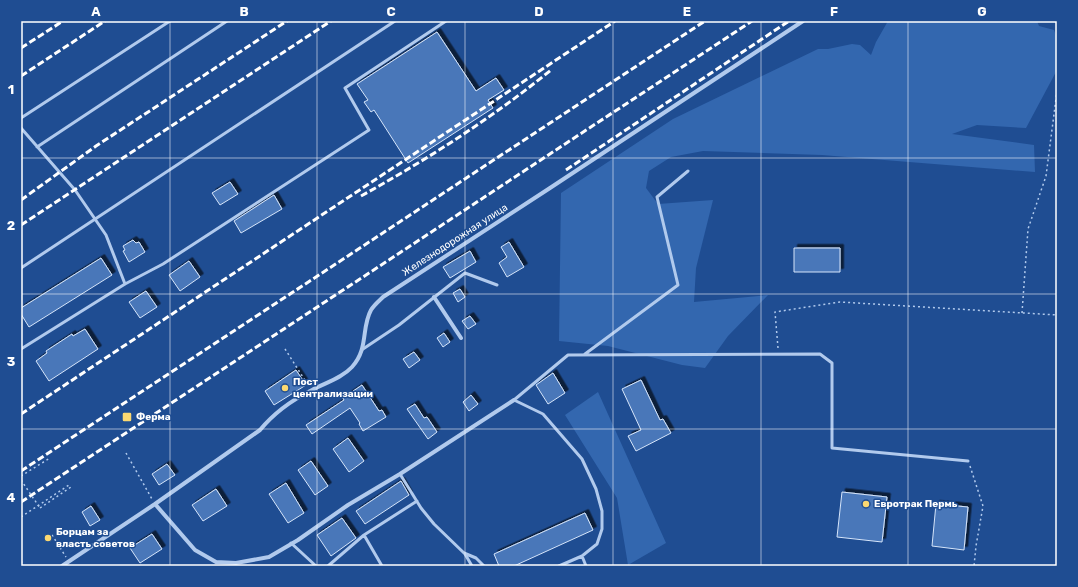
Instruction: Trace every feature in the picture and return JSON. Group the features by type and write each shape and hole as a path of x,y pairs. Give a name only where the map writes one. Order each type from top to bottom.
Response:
{"street":[{"name":"Железнодорожная улица","path":"62,566 155,504 260,430 288,403 311,390 338,378 351,368 363,349 370,311 383,296 804,21"},
{"path":"434,297 461,338"},
{"path":"155,504 196,550 216,562 236,563 269,556 514,400"}],"lane":[{"path":"21,118 170,21"},
{"path":"37,147 227,21"},
{"path":"21,268 395,21"},
{"path":"21,349 126,284 163,264 369,130 345,88 446,21"},
{"path":"21,128 75,190 95,218 106,235 126,284"},
{"path":"584,355 678,285 657,197 688,171"},
{"path":"363,349 400,325 465,273 497,285"},
{"path":"559,566 582,556 597,544 602,529 602,512 596,489 582,459 543,414 514,400 568,355 820,354 832,363 832,448 968,461"},
{"path":"400,474 434,524 464,553 472,566"},
{"path":"328,566 364,535 417,501"},
{"path":"364,535 382,566"},
{"path":"291,543 316,566"},
{"path":"464,553 476,558 484,566"},
{"path":"582,556 586,566"}],"path":[{"path":"1022,313 1028,229 1046,176 1057,91"},
{"path":"778,354 775,312 840,302 1057,315"},
{"path":"284,349 311,390"},
{"path":"126,453 155,504"},
{"path":"21,476 50,458"},
{"path":"968,461 982,506 974,566"},
{"path":"21,480 40,508 70,486 21,517"},
{"path":"48,538 52,535 69,562"},
{"path":"21,561 24,566"}],"shaded area":[{"path":"888,21 1037,21 1039,26 1054,30 1057,38 1057,70 1026,128 977,125 952,134 1034,145 1035,172 822,155 703,151 671,157 649,171 646,188 658,204 713,200 696,268 694,302 768,295 728,336 705,368 682,365 608,346 559,341 561,193 673,119 818,49 828,49 852,44 860,45 871,55 876,42"},
{"path":"598,392 666,543 628,565 617,498 565,415"}],"building":[{"path":"437,32 476,91 496,78 504,90 488,100 493,108 408,163 374,110 371,112 364,102 368,100 357,84"},
{"path":"230,182 238,194 220,205 212,193"},
{"path":"274,195 282,209 241,233 234,221"},
{"path":"133,240 136,243 139,242 145,252 129,262 123,251 125,250 123,246"},
{"path":"509,242 524,267 507,277 499,263 507,257 501,247"},
{"path":"794,248 840,248 840,272 794,272"},
{"path":"470,251 476,262 450,278 443,267"},
{"path":"101,258 112,275 29,327 21,314 21,308"},
{"path":"189,261 200,277 180,291 169,275"},
{"path":"460,289 465,297 458,302 453,293"},
{"path":"146,291 157,307 140,318 129,302"},
{"path":"470,316 476,324 468,329 462,321"},
{"path":"85,329 98,349 49,381 36,361 47,353 46,351 72,334 73,336"},
{"path":"444,333 450,342 443,347 437,338"},
{"path":"414,352 420,360 409,368 403,359"},
{"name":"Пост централизации","path":"296,370 306,385 274,405 265,391"},
{"path":"553,373 565,393 548,404 536,385"},
{"path":"641,380 660,420 663,419 671,433 636,451 628,436 641,430 622,389"},
{"path":"362,385 379,411 382,410 386,417 363,431 359,424 360,423 350,408 312,434 306,425 344,400 343,398"},
{"path":"471,395 478,404 469,411 463,402"},
{"path":"415,404 424,418 427,417 437,432 428,439 407,409"},
{"path":"348,438 364,461 349,472 333,449"},
{"path":"311,461 328,486 315,495 298,470"},
{"path":"167,464 175,475 159,485 152,474"},
{"path":"401,481 409,495 365,524 356,511"},
{"path":"286,483 304,513 288,523 269,494"},
{"path":"216,489 227,506 203,521 192,505"},
{"path":"842,492 887,497 882,542 837,537"},
{"path":"936,504 968,507 964,550 932,546"},
{"path":"91,506 100,520 90,526 82,512"},
{"path":"585,513 593,530 514,566 499,566 494,554"},
{"path":"342,518 356,538 331,556 317,535"},
{"path":"152,534 162,549 140,563 130,548"}],"railway":[{"path":"21,48 63,21"},
{"path":"21,76 105,21"},
{"path":"21,200 96,146 287,21"},
{"path":"21,225 331,21"},
{"path":"21,414 615,21"},
{"path":"21,471 705,21"},
{"path":"21,502 752,21"},
{"path":"566,170 789,21"},
{"path":"361,196 459,137 506,105 551,70"}],"place":[{"name":"Пост централизации","path":"285,388"},
{"name":"Ферма","path":"127,417"},
{"name":"Евротрак Пермь","path":"866,504"},
{"name":"Борцам за власть советов","path":"48,538"}]}
